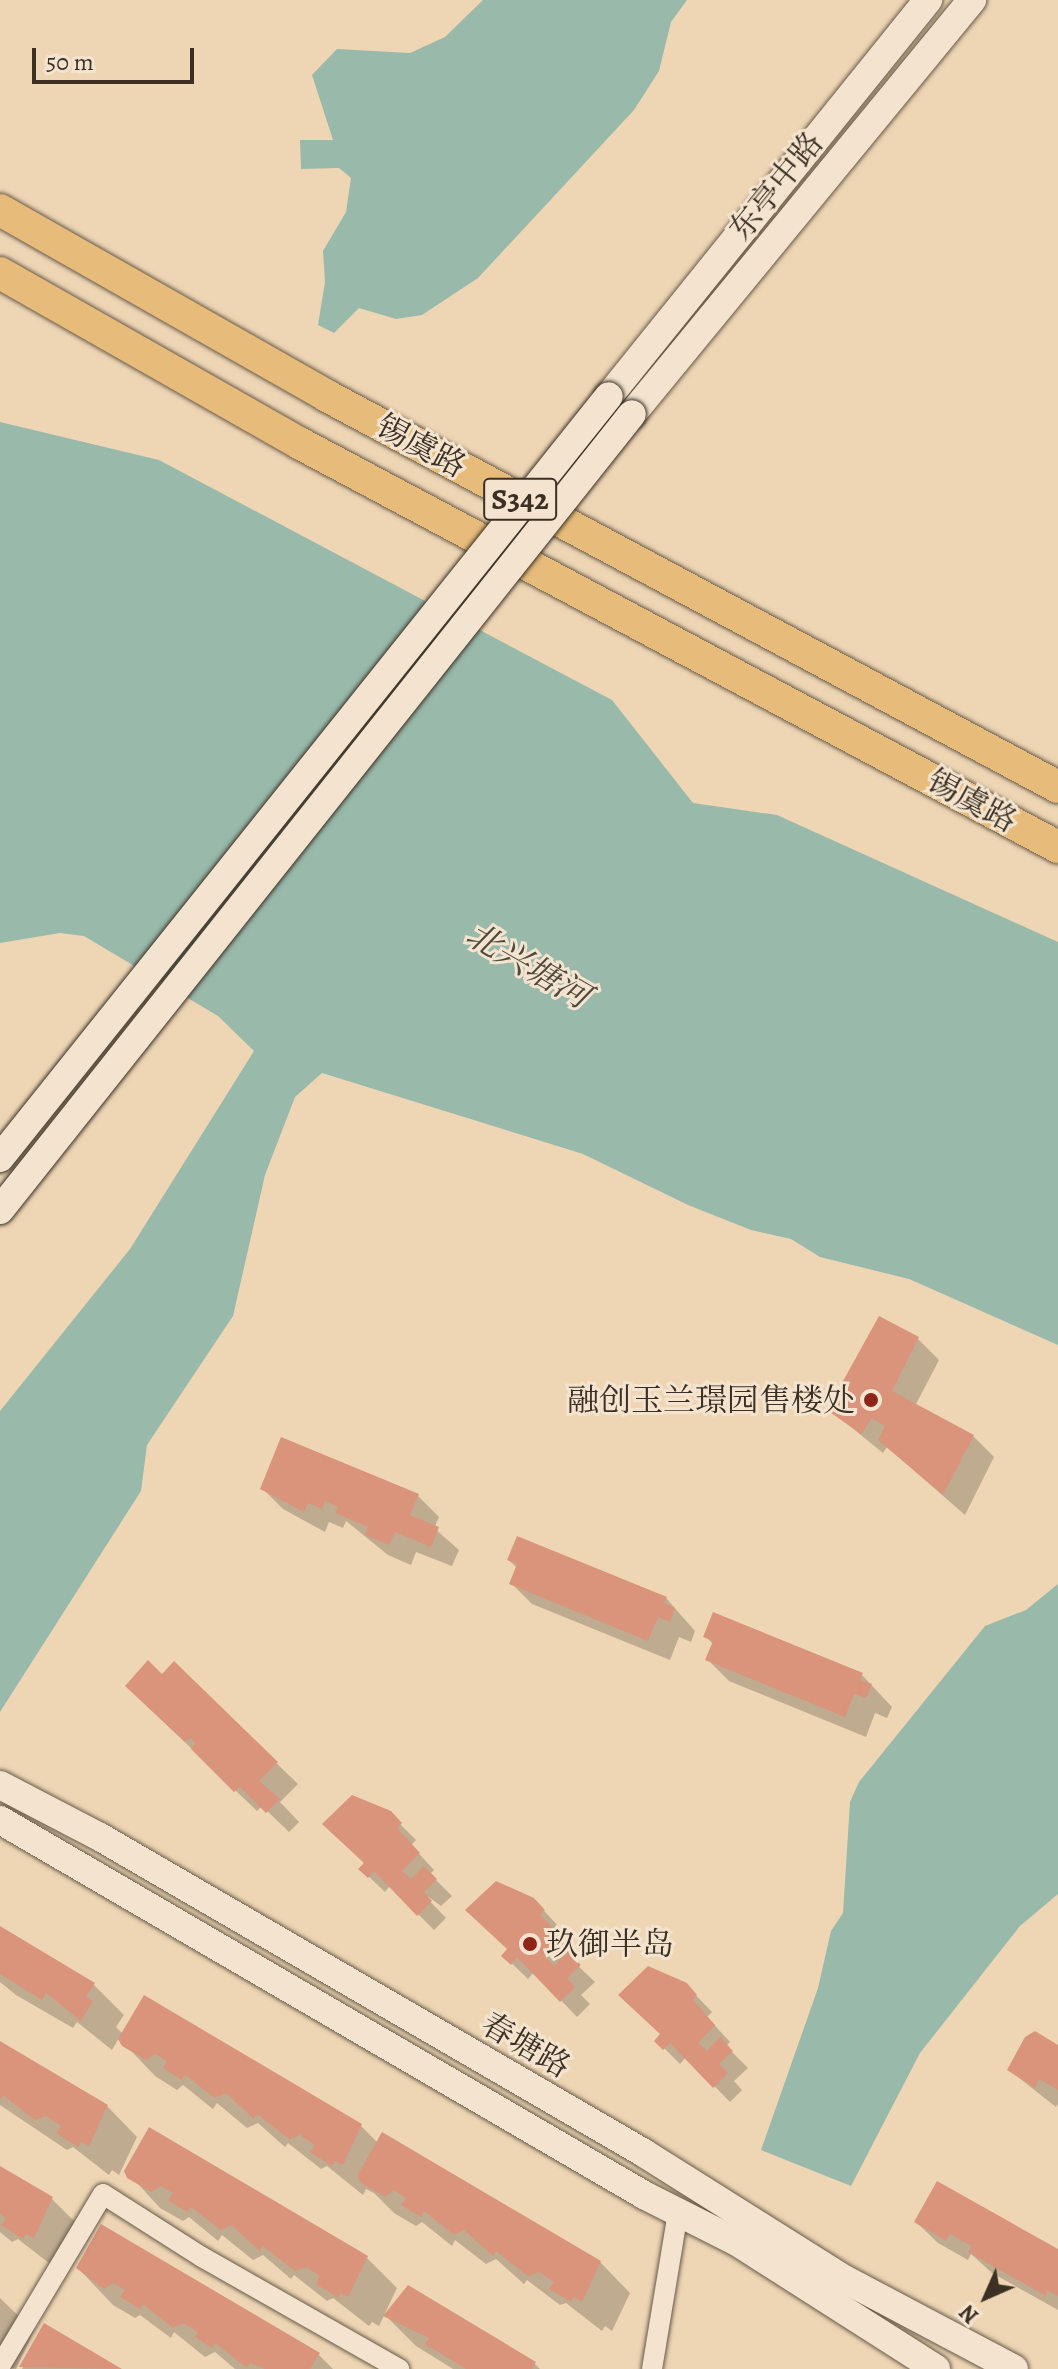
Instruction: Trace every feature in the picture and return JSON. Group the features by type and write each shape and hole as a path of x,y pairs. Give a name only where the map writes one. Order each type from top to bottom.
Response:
{"main road":[{"name":"东亭中路","path":"0,1158 928,0"},
{"name":"东亭中路","path":"0,1210 632,414 972,0"},
{"name":"锡虞路","path":"0,210 327,396 1052,783"},
{"name":"锡虞路","path":"0,273 301,444 1058,847"},
{"name":"春塘路","path":"0,1785 100,1837 644,2153 744,2232 840,2290 1014,2369"},
{"name":"春塘路","path":"0,1820 678,2212 744,2232"},
{"name":"春塘路","path":"840,2290 936,2369"}],"street":[{"path":"0,2366 103,2194 202,2257 399,2369"},
{"path":"652,2369 678,2212"}],"water":[{"path":"483,0 687,0 671,22 659,71 634,110 478,278 422,315 396,319 359,308 334,333 318,325 325,282 323,251 346,212 351,178 339,168 301,169 300,140 333,140 312,75 337,49 410,53 445,37"},
{"name":"北兴塘河","path":"0,422 159,460 612,700 693,803 777,815 1058,942 1058,1345 909,1279 820,1257 791,1239 751,1230 688,1205 583,1154 322,1073 295,1097 265,1175 233,1316 147,1445 141,1491 0,1712 0,1411 130,1249 254,1051 218,1016 84,936 60,933 0,943"},
{"path":"1058,1584 1058,1894 1020,1926 920,2053 851,2186 761,2150 818,1988 831,1931 843,1913 850,1802 859,1782 985,1626 1026,1610"}],"building":[{"name":"融创玉兰璟园售楼处","path":"879,1316 919,1337 892,1391 974,1435 943,1495 878,1440 885,1426 872,1418 861,1434 827,1410"},
{"path":"281,1437 419,1494 410,1515 439,1527 431,1547 395,1532 389,1545 365,1535 368,1527 335,1513 338,1507 325,1501 322,1509 308,1503 304,1512 260,1489"},
{"path":"517,1536 667,1597 664,1603 675,1608 670,1622 658,1617 648,1641 509,1584 517,1564 507,1560"},
{"path":"713,1612 863,1673 860,1680 872,1684 866,1698 854,1694 845,1717 705,1660 713,1641 703,1637"},
{"path":"148,1660 162,1674 174,1661 278,1762 259,1781 280,1799 266,1813 240,1787 234,1792 191,1749 196,1743 190,1738 185,1742 125,1686"},
{"path":"352,1795 391,1811 402,1823 397,1828 420,1853 402,1871 411,1879 424,1866 437,1879 424,1892 432,1901 417,1916 374,1871 368,1878 358,1869 364,1863 322,1824"},
{"name":"玖御半岛","path":"496,1881 534,1898 545,1910 540,1914 563,1940 545,1957 554,1966 567,1952 581,1965 567,1978 575,1987 560,2002 517,1957 511,1965 501,1956 507,1949 465,1910"},
{"path":"0,1926 95,1983 86,1996 93,2001 81,2021 46,1993 42,2000 0,1974"},
{"path":"648,1966 687,1983 697,1995 693,2000 715,2025 698,2043 707,2051 720,2037 733,2051 719,2064 728,2073 713,2088 670,2043 663,2050 654,2041 660,2034 618,1995"},
{"path":"144,1995 362,2124 343,2165 335,2161 332,2166 310,2152 315,2145 300,2135 289,2139 257,2114 254,2119 226,2093 215,2098 185,2075 182,2080 163,2068 167,2061 155,2054 146,2060 122,2046 118,2039"},
{"path":"1035,2031 1058,2045 1058,2090 1039,2079 1035,2088 1007,2070 1025,2037"},
{"path":"0,2041 108,2105 89,2146 81,2142 78,2147 56,2133 61,2126 46,2116 35,2120 3,2095 0,2100"},
{"path":"149,2127 368,2256 348,2297 341,2293 338,2298 316,2284 320,2276 306,2267 295,2271 263,2246 260,2251 231,2225 221,2230 191,2207 187,2212 168,2200 173,2193 161,2186 151,2192 127,2178 124,2171"},
{"path":"382,2132 601,2261 582,2302 574,2297 571,2302 549,2289 554,2282 539,2272 528,2276 496,2251 493,2256 464,2230 454,2235 424,2211 421,2217 401,2205 406,2198 394,2190 385,2197 361,2183 357,2176"},
{"path":"0,2166 53,2197 34,2238 26,2234 23,2239 1,2225 6,2218 0,2214"},
{"path":"937,2181 1058,2249 1058,2296 1047,2290 1046,2296 968,2252 972,2246 950,2234 946,2241 914,2222"},
{"path":"101,2224 320,2353 310,2369 265,2369 250,2363 247,2368 215,2343 212,2348 195,2337 198,2332 183,2323 173,2328 143,2304 140,2309 120,2297 125,2290 113,2283 104,2289 76,2268"},
{"path":"408,2285 536,2362 532,2369 466,2369 425,2344 429,2338 383,2316"},
{"path":"44,2323 122,2369 19,2367"}],"place":[{"name":"融创玉兰璟园售楼处","path":"871,1400"},
{"name":"玖御半岛","path":"530,1944"}]}
